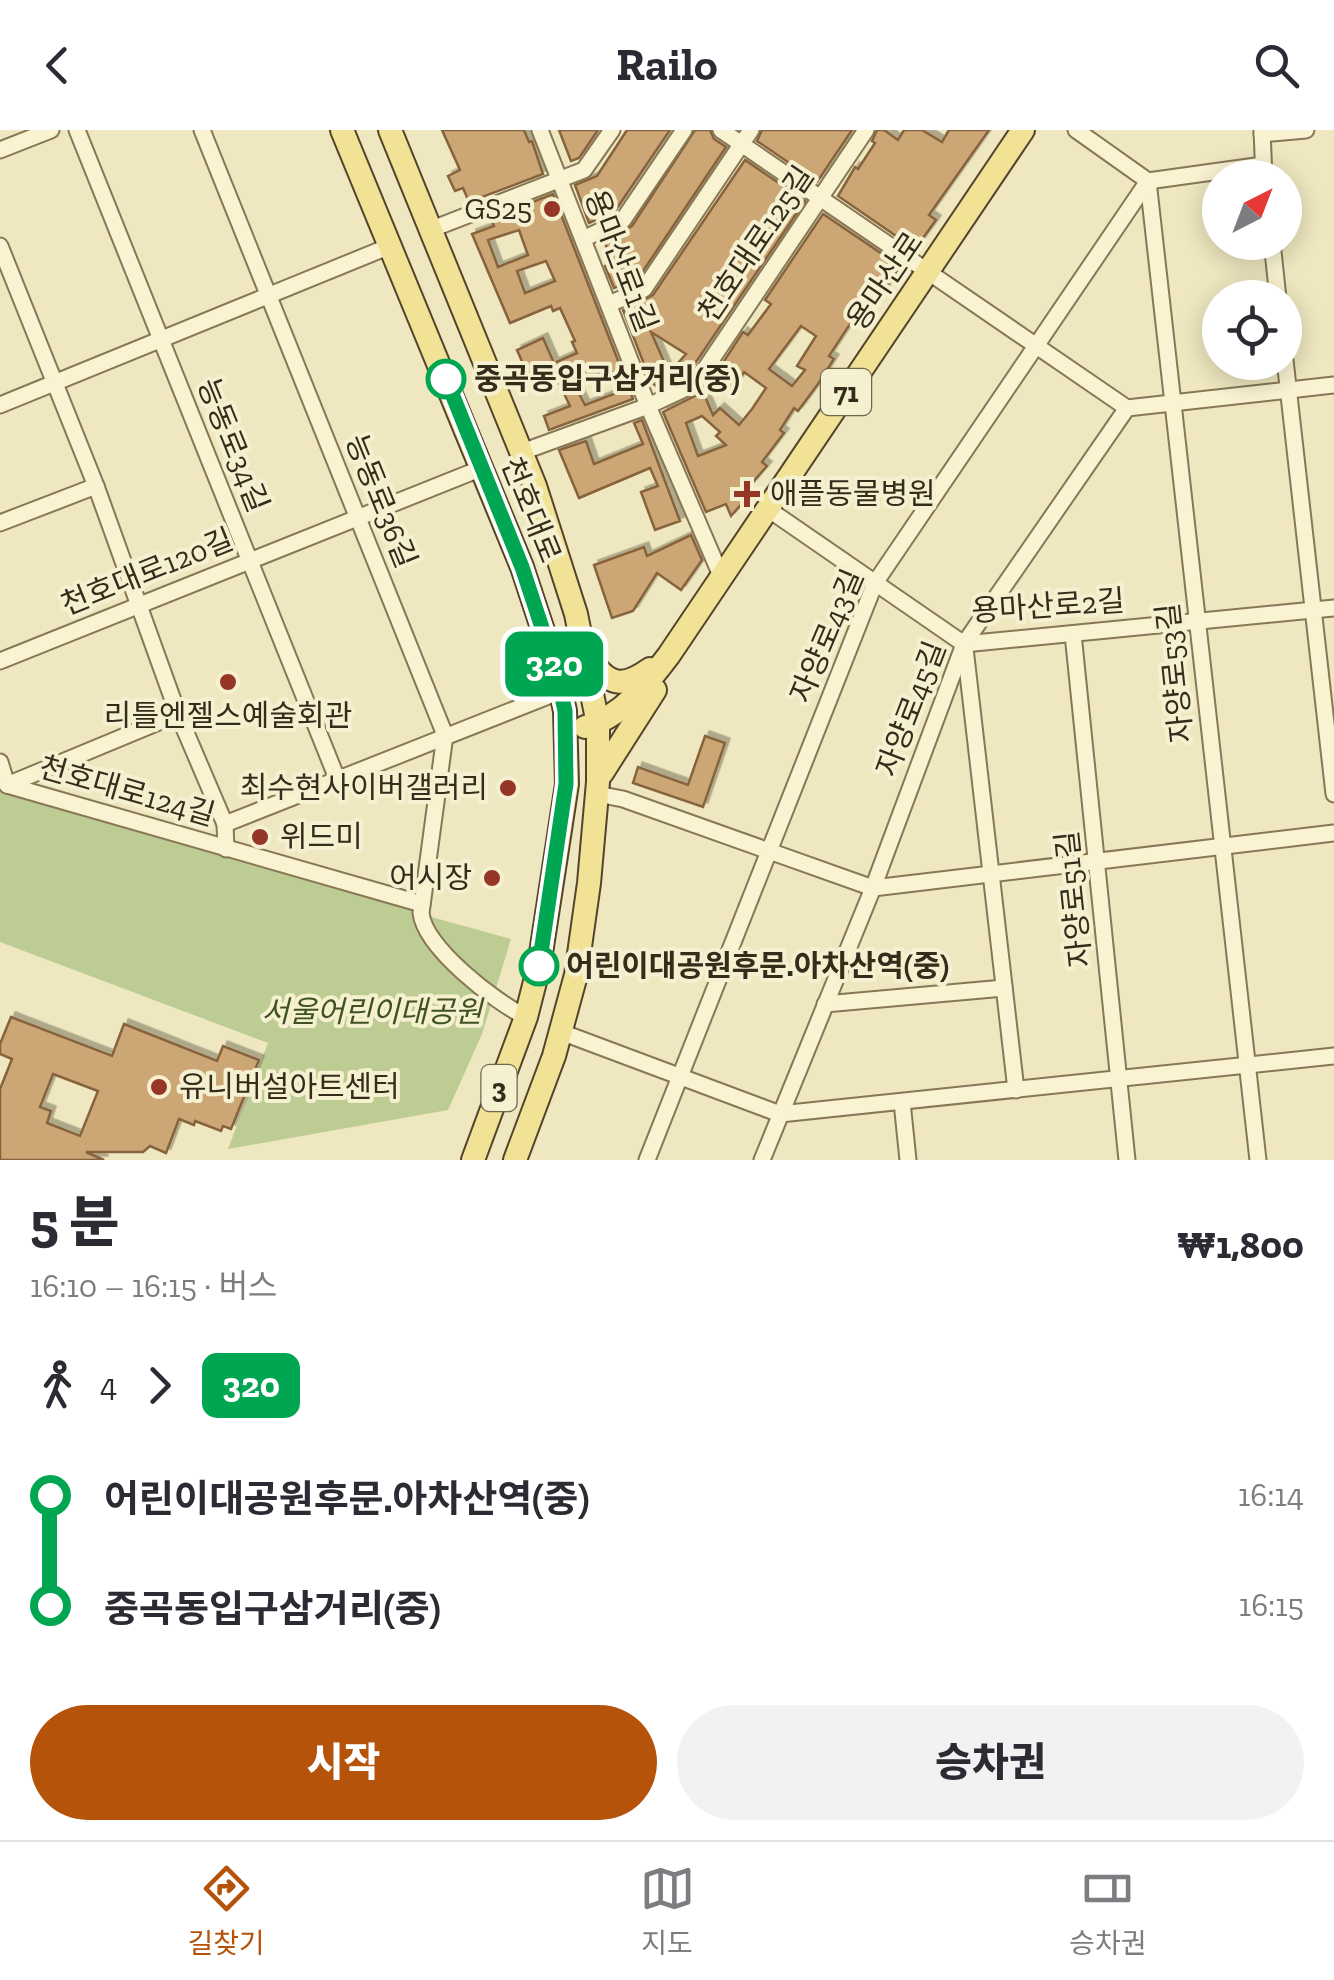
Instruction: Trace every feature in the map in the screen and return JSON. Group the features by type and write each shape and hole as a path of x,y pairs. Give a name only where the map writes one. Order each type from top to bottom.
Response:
{"main road":[{"name":"천호대로","path":"342,130 522,567 561,691 568,732 558,855 539,966 526,1017 472,1159"},
{"name":"천호대로","path":"390,130 522,452 558,551 585,650 598,724 598,788 581,941 562,1032 515,1160"},
{"name":"용마산로","path":"568,732 598,724 638,692 669,655 1024,130"},
{"path":"585,650 598,670 623,683 638,680 669,655"},
{"path":"598,788 610,756 658,686 669,655"}],"street":[{"path":"0,150 51,130"},
{"name":"능동로34길","path":"77,130 338,781"},
{"name":"능동로36길","path":"202,130 445,734 422,904"},
{"name":"용마산로1길","path":"540,130 648,406 722,578"},
{"path":"432,229 584,170 612,130"},
{"path":"583,239 623,220 684,130"},
{"path":"721,130 1126,408 1334,385"},
{"path":"609,304 644,289 751,130"},
{"name":"천호대로125길","path":"522,452 648,406 695,384 866,130"},
{"path":"1076,130 1148,181 1202,176"},
{"path":"1263,160 1262,132 1306,130"},
{"name":"자양로43길","path":"646,1160 875,583 1148,181"},
{"name":"자양로53길","path":"1148,181 1258,1160"},
{"path":"0,246 5,274 55,383 141,604 178,714 226,824 226,849"},
{"path":"0,405 390,246"},
{"path":"1287,380 1334,794"},
{"name":"자양로45길","path":"762,1160 873,888 964,644 1126,408"},
{"name":"천호대로120길","path":"0,660 482,468"},
{"path":"0,523 96,486"},
{"name":"용마산로2길","path":"768,508 964,644 1334,608"},
{"name":"자양로51길","path":"1072,634 1127,1160"},
{"path":"964,644 1016,1090"},
{"path":"226,824 561,691"},
{"name":"천호대로124길","path":"7,785 178,714"},
{"name":"천호대로124길","path":"0,762 7,785"},
{"name":"천호대로124길","path":"7,785 422,904"},
{"path":"598,788 873,888 1334,833"},
{"path":"422,904 422,922 430,937 500,1004 526,1017"},
{"path":"825,1004 1004,988"},
{"path":"562,1032 780,1114 1334,1056"},
{"path":"902,1102 908,1160"}],"green space":[{"name":"서울어린이대공원","path":"0,781 418,907 417,913 511,939 482,1034 448,1110 228,1149 268,1043 0,942"}],"building":[{"path":"442,130 524,130 543,174 469,202 463,188 455,191 448,176 460,170"},
{"path":"559,130 598,130 579,158 571,161"},
{"path":"627,130 670,130 615,211 589,223 575,185 597,176"},
{"path":"695,130 710,130 714,139 726,147 637,280 614,288 605,266 613,262 604,241 632,226"},
{"path":"762,130 852,130 817,182 757,141"},
{"path":"877,130 884,130 898,140 904,130 922,130 942,142 949,130 989,130 929,215 936,220 915,249 838,196 875,143 872,141"},
{"path":"745,160 805,201 694,365 690,363 689,372 678,363 686,354 651,332 673,382 659,388 651,382 623,310 653,295"},
{"path":"553,194 633,399 549,430 544,416 570,406 558,381 535,391 517,350 543,338 554,363 577,353 572,342 575,341 560,308 553,311 551,306 510,323 472,234 494,226 491,218","holes":["519,230 528,255 498,267 488,240","546,261 555,281 525,293 517,271","610,368 619,392 585,405 575,386"]},
{"path":"823,214 900,266 872,309 867,305 848,327 829,356 834,359 818,384 798,411 794,408 780,430 784,433 762,462 767,466 741,496 745,500 731,516 726,504 706,512 663,412 703,392 713,415 720,408 739,425 766,388 744,372 731,391 713,378 743,332 748,335 771,304 765,300","holes":["801,326 816,336 797,366 805,370 792,386 769,369","702,416 720,432 716,436 726,445 698,456 686,423"]},
{"path":"642,420 680,521 655,530 641,492 658,486 650,468 579,498 559,450 586,441 594,464 643,444 634,423"},
{"path":"691,535 702,560 681,590 657,573 633,611 612,618 594,565 644,547 647,556"},
{"path":"705,736 725,743 703,807 633,783 638,767 688,785"},
{"path":"11,1017 112,1056 124,1024 217,1061 223,1046 259,1060 231,1129 223,1126 221,1131 179,1119 166,1153 150,1146 143,1152 86,1152 104,1160 0,1160 0,1089 12,1059 0,1054","holes":["53,1074 98,1091 80,1136 47,1123 51,1111 40,1107"]}],"bus line":[{"name":"320","path":"446,379 522,567 556,670 565,711 566,784 539,966"}],"place":[{"name":"GS25","path":"552,209"},
{"name":"중곡동입구삼거리(중)","path":"446,379"},
{"name":"애플동물병원","path":"747,494"},
{"name":"리틀엔젤스예술회관","path":"228,682"},
{"name":"최수현사이버갤러리","path":"508,788"},
{"name":"위드미","path":"260,837"},
{"name":"어시장","path":"492,878"},
{"name":"어린이대공원후문.아차산역(중)","path":"539,966"},
{"name":"유니버설아트센터","path":"159,1087"}]}
